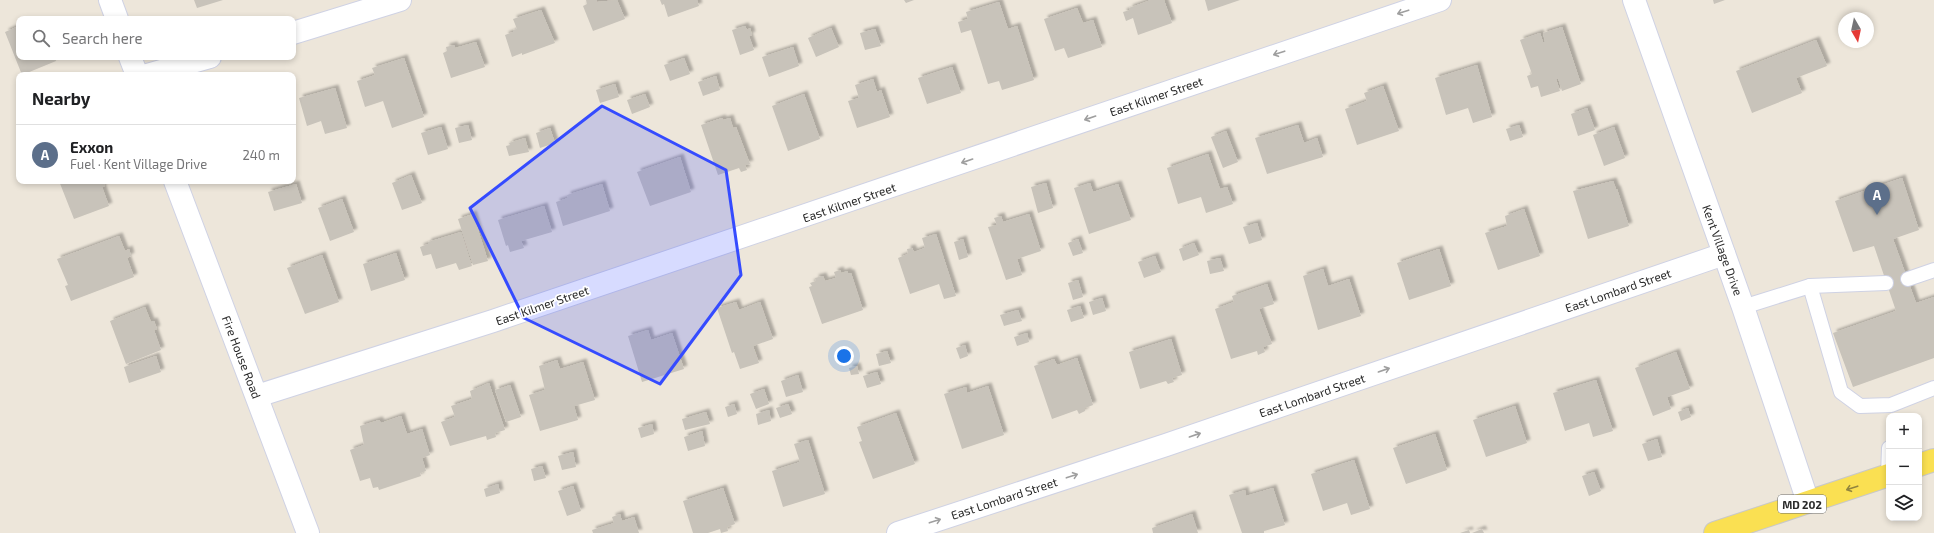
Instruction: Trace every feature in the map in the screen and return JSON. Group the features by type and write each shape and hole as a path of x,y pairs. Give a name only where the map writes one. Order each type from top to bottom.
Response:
{"main road":[{"path":"1922,464 1934,460"},
{"name":"MD 202","path":"1715,533 1886,477"}],"street":[{"path":"110,0 116,16"},
{"path":"296,32 400,0"},
{"name":"East Kilmer Street","path":"257,396 501,319 1440,0"},
{"name":"Kent Village Drive","path":"1634,0 1743,307 1808,502"},
{"path":"131,60 136,72"},
{"path":"158,72 200,60"},
{"name":"Fire House Road","path":"176,184 308,533"},
{"name":"East Lombard Street","path":"898,533 1159,447 1724,254"}],"lane":[{"path":"1908,279 1934,270"},
{"path":"1743,307 1810,286 1886,283"},
{"path":"1810,286 1841,392 1860,406 1890,411 1934,388"}],"highlighted area":[{"path":"602,106 726,170 741,275 660,384 524,318 470,208"}],"building":[{"path":"194,0 223,0 197,8"},
{"path":"586,0 596,0 597,2 617,0 625,19 593,31 583,6 587,4"},
{"path":"660,0 697,0 699,6 668,17 664,4 662,5"},
{"path":"904,0 914,0 906,3"},
{"path":"1151,0 1164,0 1172,23 1138,35 1133,18 1126,21 1123,12 1130,10 1129,8"},
{"path":"1205,0 1240,0 1208,11"},
{"path":"1713,0 1725,0 1714,4"},
{"path":"999,2 1008,29 1017,26 1034,80 1002,90 999,81 988,84 971,30 961,33 958,22 968,19 966,12"},
{"path":"1077,8 1083,23 1093,20 1102,47 1068,58 1064,48 1055,51 1044,19"},
{"path":"541,10 555,43 512,57 505,35 517,29 513,19"},
{"path":"745,26 747,30 750,28 752,35 749,36 754,50 740,55 732,30"},
{"path":"16,27 16,60 5,32"},
{"path":"1562,27 1581,84 1562,91 1558,78 1556,79 1560,91 1541,97 1538,86 1531,88 1527,76 1532,74 1520,40 1540,33 1543,42 1545,42 1543,33"},
{"path":"831,28 839,47 816,57 808,38"},
{"path":"875,29 881,46 865,50 860,33"},
{"path":"1816,40 1827,66 1796,78 1802,93 1752,113 1736,71"},
{"path":"476,42 485,67 451,78 443,53 447,51 446,47 454,45 455,48"},
{"path":"793,47 799,66 769,77 762,57"},
{"path":"404,58 424,117 392,128 383,101 365,107 357,81 375,75 372,68"},
{"path":"684,58 690,74 670,81 664,65"},
{"path":"16,60 56,60 29,72 21,72"},
{"path":"1477,65 1492,117 1473,123 1468,108 1446,115 1435,78"},
{"path":"952,67 961,93 927,104 918,78"},
{"path":"716,76 720,90 703,96 698,82"},
{"path":"873,79 877,92 881,90 890,117 857,128 848,101 859,98 855,85"},
{"path":"615,84 619,97 600,103 596,90"},
{"path":"1383,86 1399,131 1357,145 1345,109 1367,101 1364,93"},
{"path":"335,88 347,128 325,134 321,121 307,126 299,98"},
{"path":"645,94 650,107 632,114 627,100"},
{"path":"804,94 820,139 788,151 772,106"},
{"path":"1587,108 1595,130 1578,136 1571,114"},
{"path":"722,118 723,120 730,118 733,128 736,127 750,164 745,165 747,170 741,172 739,168 718,175 701,125"},
{"path":"468,125 472,140 459,143 455,128"},
{"path":"1298,125 1304,143 1317,138 1323,157 1267,174 1255,138"},
{"path":"1519,125 1523,137 1510,141 1506,129"},
{"path":"441,127 448,149 428,155 421,133"},
{"path":"1614,127 1625,158 1604,166 1593,135"},
{"path":"550,128 555,143 540,148 536,133"},
{"path":"1226,131 1238,162 1223,168 1211,137"},
{"path":"525,138 529,152 509,156 506,146 510,145 509,143"},
{"path":"1208,154 1220,189 1227,187 1233,204 1206,213 1201,197 1178,204 1167,168"},
{"path":"680,157 691,192 650,206 637,172"},
{"path":"411,175 422,203 402,210 392,183"},
{"path":"1902,178 1919,230 1893,239 1916,303 1934,297 1934,358 1853,387 1833,333 1896,311 1874,246 1853,252 1835,201"},
{"path":"1613,181 1629,226 1588,239 1573,191"},
{"path":"1046,183 1053,208 1038,213 1031,187"},
{"path":"1090,183 1093,192 1118,184 1131,220 1089,234 1074,188"},
{"path":"60,184 104,184 105,186 102,187 109,206 74,219"},
{"path":"296,184 302,203 274,211 268,192"},
{"path":"602,184 610,211 563,226 556,202 568,198 567,195"},
{"path":"342,199 354,232 330,241 318,208"},
{"path":"544,206 552,232 521,241 524,248 510,252 508,245 506,246 498,220"},
{"path":"1524,209 1540,256 1498,270 1485,233 1507,226 1505,216"},
{"path":"473,214 488,261 473,265 458,219"},
{"path":"1029,214 1041,251 1017,259 1022,275 1006,280 988,227 997,225 994,218 1001,216 1003,222"},
{"path":"1257,223 1262,240 1249,244 1243,227"},
{"path":"461,232 472,266 459,270 456,263 436,269 431,254 423,256 420,247 428,244 428,242"},
{"path":"936,234 956,296 944,299 939,284 910,294 898,258 908,254 907,249 912,248 914,252 925,248 922,238"},
{"path":"119,236 125,251 129,249 131,256 127,258 134,277 71,301 65,286 68,285 57,259"},
{"path":"963,239 968,257 959,260 954,242"},
{"path":"1078,239 1083,253 1073,256 1068,243"},
{"path":"1194,243 1199,255 1183,261 1179,249"},
{"path":"1439,249 1451,286 1409,300 1397,263"},
{"path":"396,253 405,280 371,291 363,264"},
{"path":"322,255 339,302 305,314 287,268"},
{"path":"1155,256 1161,272 1144,278 1138,262"},
{"path":"1220,258 1224,271 1210,274 1207,261"},
{"path":"1323,269 1328,286 1349,279 1361,316 1318,330 1303,276"},
{"path":"840,270 841,273 848,271 848,273 851,273 863,310 822,324 809,287 812,286 810,283 816,281 815,278 823,276 825,281 836,278 834,272"},
{"path":"1078,280 1083,297 1073,300 1068,283"},
{"path":"1267,284 1274,304 1259,309 1272,344 1263,347 1265,352 1258,355 1257,351 1231,359 1215,309 1234,302 1232,296"},
{"path":"1102,298 1106,311 1093,315 1089,302"},
{"path":"736,302 739,310 760,302 773,339 753,346 759,363 740,369 734,352 732,353 717,308"},
{"path":"1080,306 1084,318 1071,322 1067,310"},
{"path":"145,307 151,322 154,321 157,329 154,330 161,350 126,364 110,321"},
{"path":"1018,310 1022,321 1004,326 1000,315"},
{"path":"648,330 651,340 672,333 684,369 642,382 628,336"},
{"path":"1027,333 1029,342 1017,346 1014,337"},
{"path":"1171,339 1182,375 1172,378 1174,382 1168,384 1166,381 1140,389 1129,352"},
{"path":"965,345 968,356 960,359 956,348"},
{"path":"887,351 891,363 879,366 876,354"},
{"path":"1676,352 1690,389 1667,397 1671,409 1653,416 1635,368"},
{"path":"156,356 161,372 129,383 124,367"},
{"path":"1077,358 1093,405 1085,408 1085,411 1079,414 1077,410 1052,419 1034,366 1054,359 1057,365"},
{"path":"557,360 560,369 583,362 595,400 574,406 578,420 540,431 529,395 545,390 539,366"},
{"path":"857,366 859,374 851,375 849,368"},
{"path":"877,372 881,384 867,388 863,376"},
{"path":"798,375 803,392 786,397 781,381"},
{"path":"1596,380 1613,431 1593,437 1589,423 1565,431 1553,393"},
{"path":"489,383 505,430 495,433 496,437 487,440 486,436 450,446 441,422 455,417 451,406 472,399 470,391"},
{"path":"510,385 521,417 506,422 495,390"},
{"path":"988,386 1004,435 962,449 944,394 966,387 967,393"},
{"path":"764,389 769,404 756,409 750,394"},
{"path":"734,404 737,414 728,417 725,407"},
{"path":"788,404 792,414 780,418 776,408"},
{"path":"1515,406 1527,443 1486,457 1473,420"},
{"path":"1688,408 1691,417 1681,421 1678,412"},
{"path":"769,410 771,421 758,425 756,414"},
{"path":"706,412 710,424 685,430 682,419"},
{"path":"896,413 915,464 873,479 859,442 862,441 857,427"},
{"path":"401,416 407,434 422,429 430,455 422,458 426,471 420,473 421,476 379,490 378,487 373,488 370,478 360,481 350,450 364,445 360,426 379,420 381,423"},
{"path":"652,424 654,434 641,438 638,428"},
{"path":"702,431 705,446 688,451 684,437"},
{"path":"1435,434 1447,470 1406,484 1393,448"},
{"path":"1657,439 1662,457 1648,461 1642,444"},
{"path":"808,440 825,494 783,507 772,471 800,462 794,444"},
{"path":"573,452 576,467 562,470 558,456"},
{"path":"1354,460 1370,509 1351,515 1347,503 1323,511 1311,474"},
{"path":"542,466 546,478 534,481 531,469"},
{"path":"1594,472 1601,491 1589,496 1582,476"},
{"path":"498,484 500,493 486,497 484,489"},
{"path":"573,486 581,511 567,516 558,491"},
{"path":"723,488 735,524 727,527 728,531 721,533 720,529 708,533 693,533 683,501"},
{"path":"1273,488 1285,525 1264,531 1264,533 1242,533 1229,495 1245,490 1246,496"},
{"path":"620,514 622,521 634,517 639,533 593,533 592,530 614,523 612,517"},
{"path":"1192,514 1198,533 1153,533 1152,528"},
{"path":"1482,529 1484,533 1472,533"},
{"path":"1469,530 1470,533 1460,533"}],"place":[{"name":"Exxon","path":"1877,215"}]}
